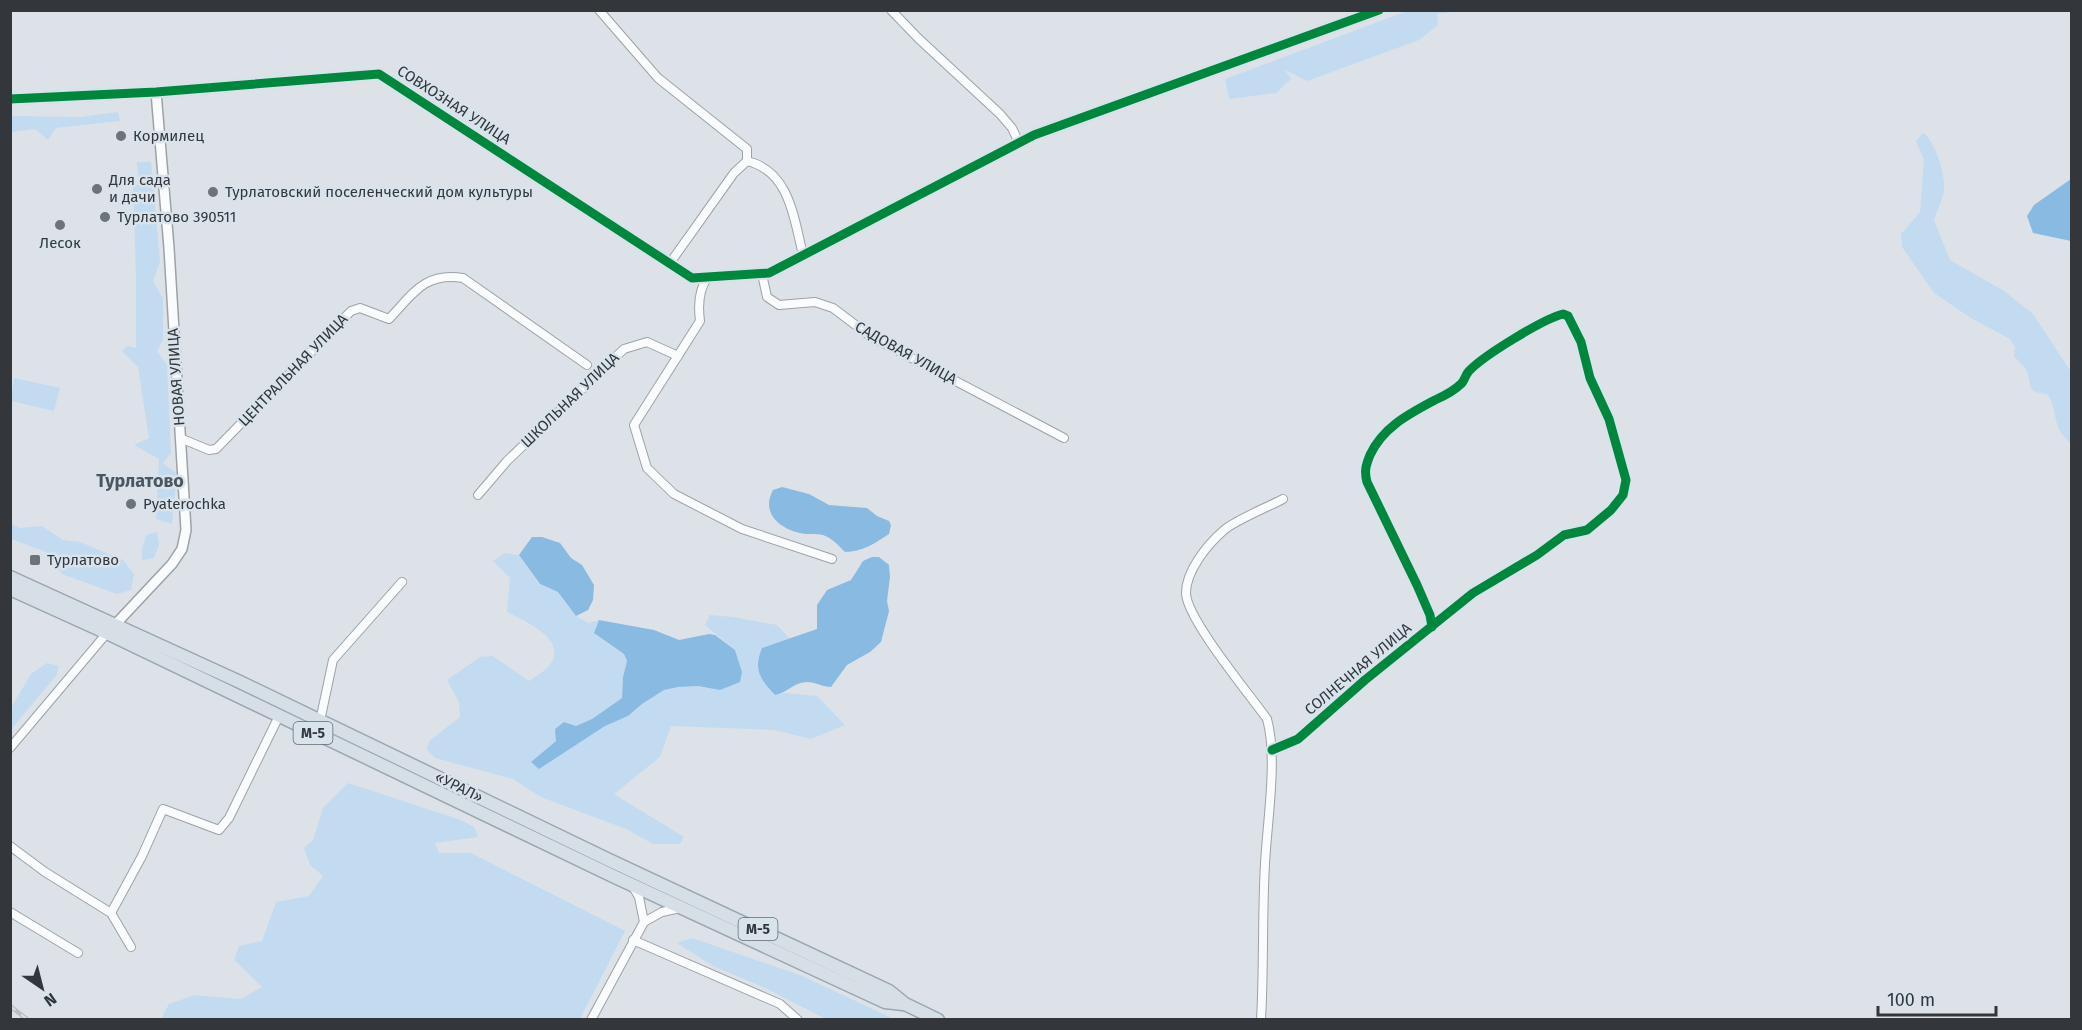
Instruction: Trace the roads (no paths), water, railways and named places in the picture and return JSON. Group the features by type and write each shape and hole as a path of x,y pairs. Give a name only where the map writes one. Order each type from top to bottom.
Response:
{"highway":[{"name":"«УРАЛ»","path":"10,577 279,717 680,908 885,1002 904,1004"},
{"name":"«УРАЛ»","path":"10,589 111,629 136,634 889,991 904,1004 938,1020"}],"street":[{"path":"599,10 658,78 747,149 747,161 734,172 669,263"},
{"path":"891,10 918,39 1000,114 1012,128 1019,143"},
{"path":"762,274 769,273 1035,135 1379,10"},
{"name":"СОВХОЗНАЯ УЛИЦА","path":"10,99 156,92 379,74 692,278 762,274"},
{"name":"НОВАЯ УЛИЦА","path":"111,629 172,564 182,549 186,530 169,248 156,92"},
{"path":"747,161 762,165 773,173 787,193 803,255"},
{"name":"САДОВАЯ УЛИЦА","path":"762,274 766,297 779,305 815,302 833,308 870,336 1064,438"},
{"name":"ЦЕНТРАЛЬНАЯ УЛИЦА","path":"180,438 209,450 216,449 351,311 360,308 389,319 424,283 447,276 463,278 586,364"},
{"path":"708,277 704,282 698,304 700,321 634,425 647,468 674,494 742,529 832,559"},
{"name":"СОЛНЕЧНАЯ УЛИЦА","path":"1272,750 1298,739 1365,680 1432,627 1473,593 1537,555 1563,535 1587,530 1611,510 1623,495 1626,480 1609,419 1590,378 1581,342 1568,315 1563,314 1549,319 1487,356 1468,372 1462,382 1399,420 1376,444 1365,472 1430,615 1432,627"},
{"name":"ШКОЛЬНАЯ УЛИЦА","path":"478,495 507,461 624,349 647,342 678,356"},
{"path":"1261,1020 1264,866 1272,750 1270,731 1267,719 1202,631 1188,606 1186,594 1193,567 1223,530 1283,499"},
{"path":"320,721 333,660 402,582"},
{"path":"128,610 129,626 136,634"},
{"path":"10,748 111,629"},
{"path":"111,913 142,856 163,809 219,830 229,818 279,717"},
{"path":"10,846 45,872 111,913 131,947"},
{"path":"632,885 639,897 644,922"},
{"path":"591,1020 644,922 662,912 680,908"},
{"path":"10,912 78,953"},
{"path":"633,940 780,1004 798,1020"}],"water":[{"path":"2071,179 2071,241 2033,233 2027,216 2034,205"},
{"path":"782,487 809,494 829,505 867,508 877,516 889,521 891,525 889,534 863,549 845,552 833,540 823,535 792,531 779,523 770,512 769,505 773,490"},
{"path":"532,537 542,537 560,543 571,558 582,565 594,585 593,600 588,610 576,616 558,592 540,584 519,555"},
{"path":"879,557 889,565 887,601 889,611 881,642 870,652 847,665 831,687 802,682 775,695 765,684 758,668 762,648 817,629 817,605 827,590 851,580 863,561"},
{"path":"599,620 654,630 679,640 709,634 715,635 735,650 742,672 740,682 720,690 698,686 664,690 628,716 605,726 539,769 531,762 556,741 555,729 564,722 576,726 592,719 622,698 623,677 627,661 624,654 594,633"}],"railway":[{"path":"10,1006 28,1020"}],"place":[{"name":"Кормилец","path":"121,136"},
{"name":"Для сада и дачи","path":"97,189"},
{"name":"Турлатовский поселенческий дом культуры","path":"213,192"},
{"name":"Турлатово 390511","path":"105,217"},
{"name":"Лесок","path":"60,225"},
{"name":"Pyaterochka","path":"131,504"},
{"name":"Турлатово","path":"35,560"}],"district":[{"name":"Турлатово","path":"140,481"}]}
